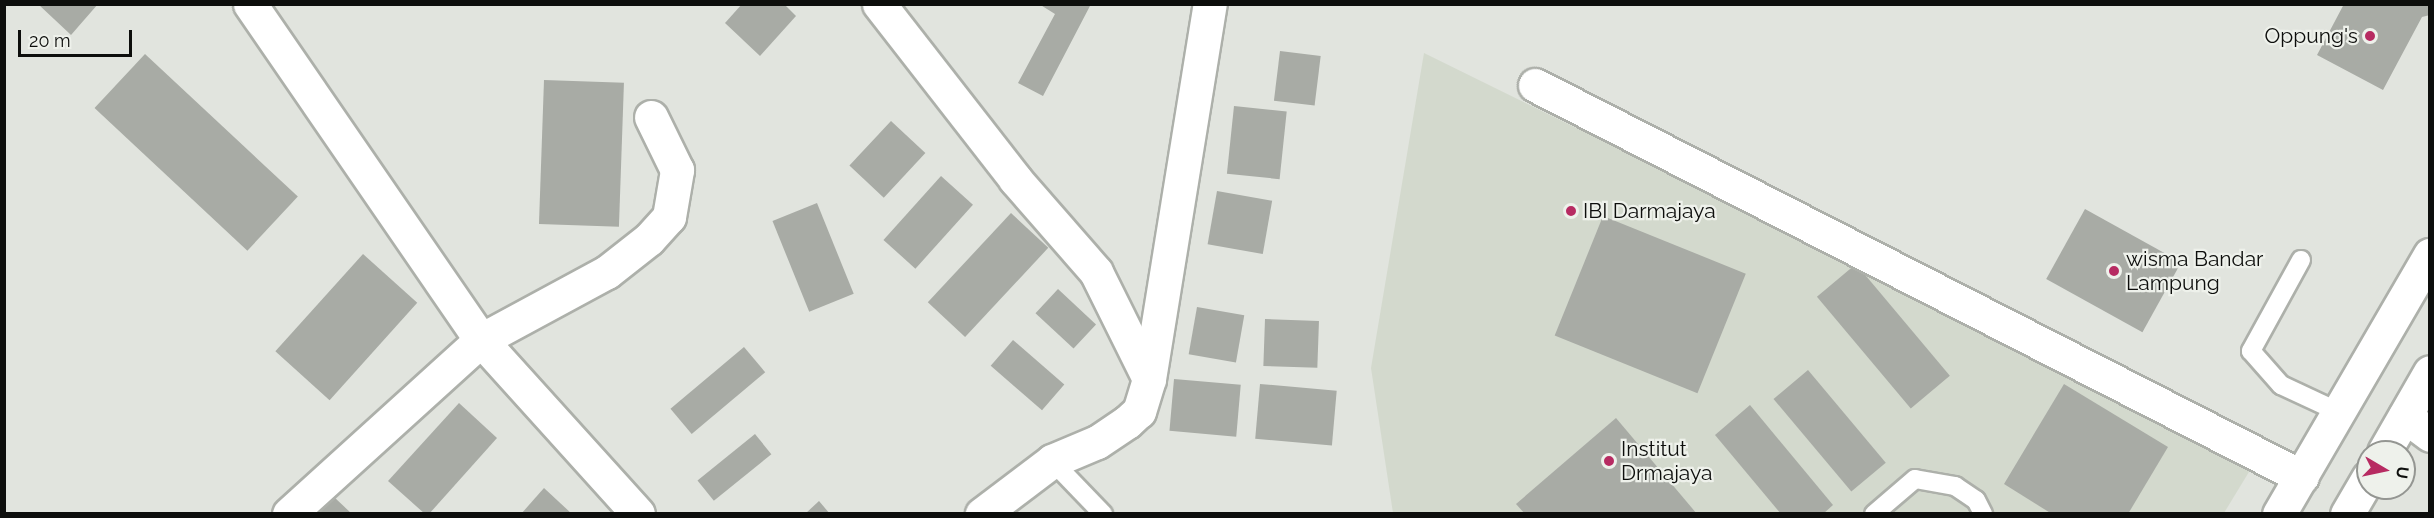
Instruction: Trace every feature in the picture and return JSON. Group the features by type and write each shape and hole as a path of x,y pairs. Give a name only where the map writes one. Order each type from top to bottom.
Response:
{"main road":[{"path":"250,4 482,340 638,513"},
{"path":"879,4 1015,179 1095,272 1149,379"},
{"path":"982,513 1052,461 1097,442 1139,411 1149,379 1210,4"},
{"path":"1535,85 2302,477"},
{"path":"289,513 482,340 607,272 649,239 669,218 677,170 651,117"},
{"path":"2279,513 2341,413 2430,255"},
{"path":"2399,440 2417,426 2430,372"},
{"path":"2347,513 2356,498"}],"lane":[{"path":"2301,260 2252,351 2280,385 2341,413"},
{"path":"1052,461 1103,513"},
{"path":"1874,513 1915,479 1955,486 1976,500 1983,513"}],"shaded area":[{"name":"IBI Darmajaya","path":"1424,53 2255,462 2224,513 1393,513 1371,368"}],"building":[{"path":"38,4 98,4 71,35"},
{"path":"742,4 784,4 796,16 760,56 725,23"},
{"path":"1039,4 1091,4 1043,96 1018,83 1055,14"},
{"name":"Oppung's","path":"2344,4 2430,4 2430,15 2422,17 2383,90 2317,55"},
{"path":"1280,51 1321,56 1315,106 1274,101"},
{"path":"145,54 298,197 247,251 95,108"},
{"path":"544,80 624,83 619,227 539,224"},
{"path":"1234,106 1287,112 1280,179 1227,174"},
{"path":"891,121 925,153 884,198 849,166"},
{"path":"941,176 973,205 915,269 883,240"},
{"path":"1217,191 1272,201 1263,254 1208,244"},
{"path":"817,203 854,294 809,312 772,221"},
{"name":"wisma Bandar Lampung","path":"2085,209 2181,262 2142,332 2046,279"},
{"path":"1011,213 1048,248 965,337 928,302"},
{"path":"1603,216 1746,274 1697,393 1555,336"},
{"path":"363,254 417,303 330,400 275,351"},
{"path":"1856,264 1950,376 1911,409 1817,297"},
{"path":"1058,289 1096,324 1074,349 1035,313"},
{"path":"1197,307 1244,315 1236,363 1189,354"},
{"path":"1265,319 1319,321 1317,368 1263,366"},
{"path":"1013,340 1064,385 1042,410 991,366"},
{"path":"744,347 765,372 692,434 670,409"},
{"path":"1808,370 1886,463 1851,492 1774,399"},
{"path":"1174,379 1241,385 1236,437 1169,431"},
{"path":"1260,384 1337,391 1332,446 1255,439"},
{"path":"2064,384 2168,447 2128,514 2052,514 2004,484"},
{"path":"459,403 497,438 429,514 425,514 388,481"},
{"path":"1750,405 1833,505 1823,514 1781,514 1715,435"},
{"name":"Institut Drmajaya","path":"1616,418 1697,514 1525,514 1516,504"},
{"path":"755,434 771,454 714,501 697,481"},
{"path":"544,488 572,514 521,514"},
{"path":"333,496 352,514 318,514"},
{"path":"819,501 830,514 805,514"}],"place":[{"name":"Oppung's","path":"2370,36"},
{"name":"IBI Darmajaya","path":"1571,211"},
{"name":"wisma Bandar Lampung","path":"2114,271"},
{"name":"Institut Drmajaya","path":"1609,461"}]}
